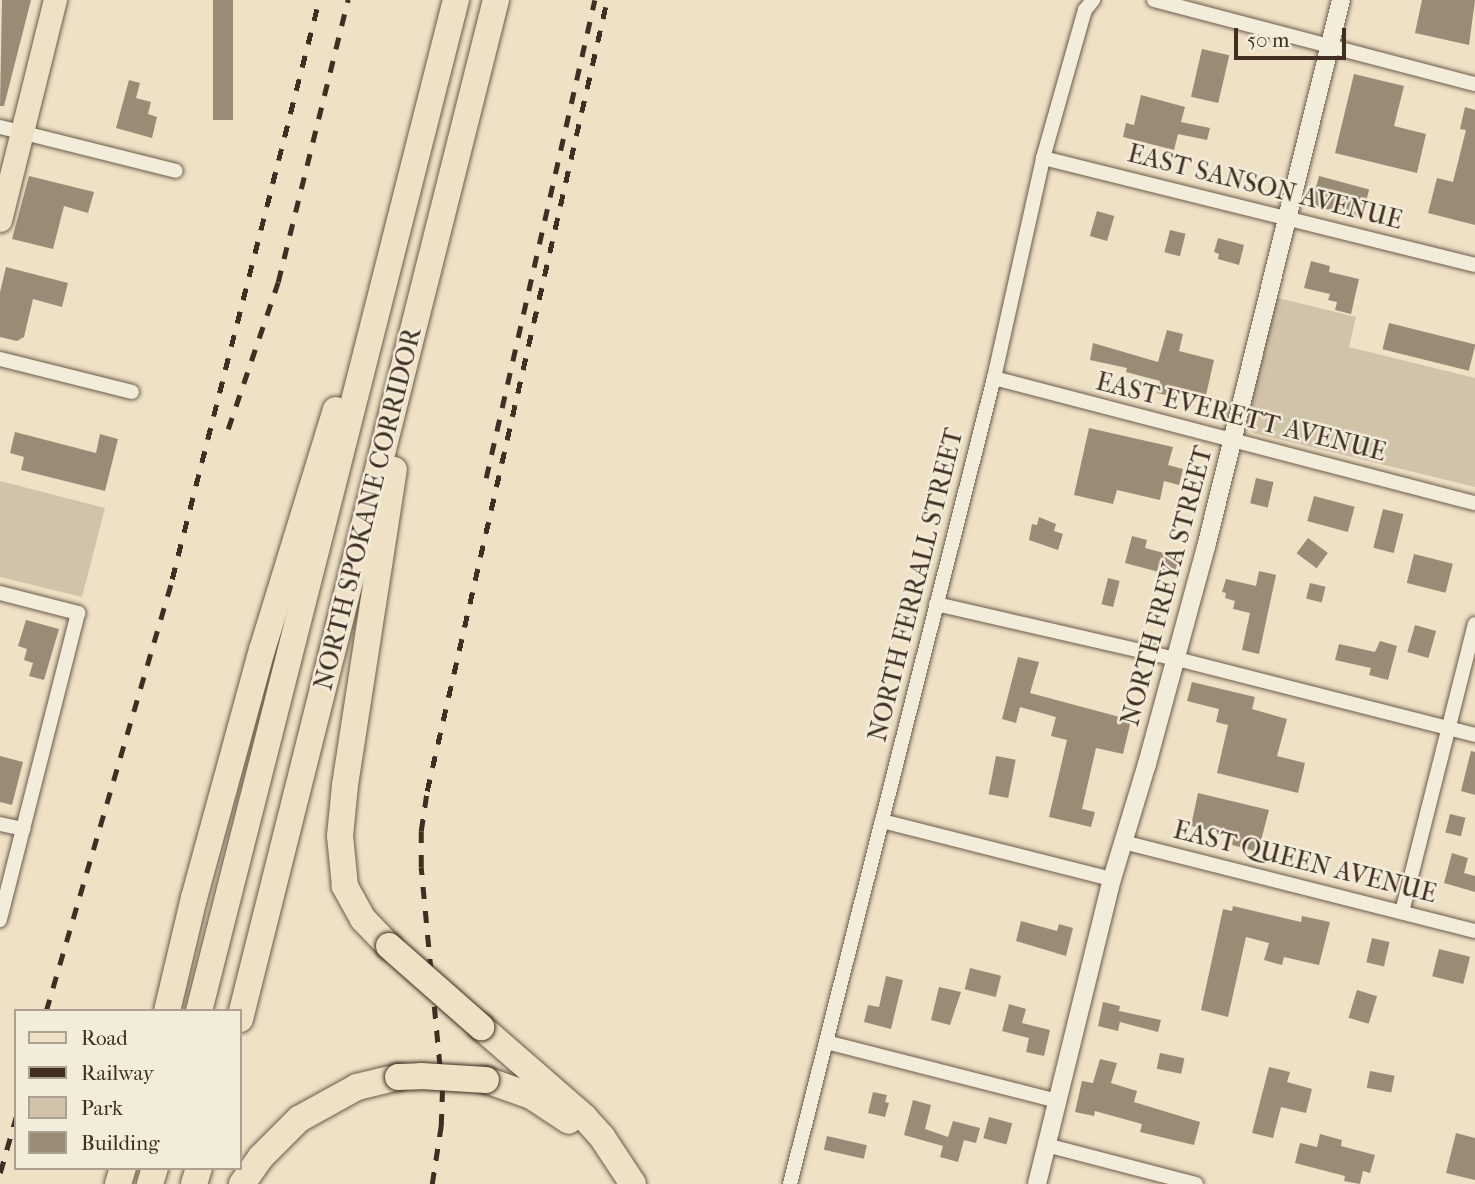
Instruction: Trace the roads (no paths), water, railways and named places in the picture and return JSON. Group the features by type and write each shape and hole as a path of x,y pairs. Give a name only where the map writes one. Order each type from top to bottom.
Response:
{"highway":[{"name":"NORTH SPOKANE CORRIDOR","path":"200,1009 456,0"},
{"name":"NORTH SPOKANE CORRIDOR","path":"242,1011 496,0"},
{"path":"167,1009 194,898 276,601 317,464 400,226"},
{"path":"429,263 341,814 340,856 345,886 363,919 388,946 584,1117 609,1146 633,1184"},
{"path":"242,1184 261,1157 299,1119 357,1087 398,1077 421,1076 486,1080 531,1096 553,1108 596,1149 619,1184"}],"main road":[{"path":"0,220 11,130 55,0"}],"street":[{"name":"NORTH FERRALL STREET","path":"790,1184 994,378 1043,158 1085,10 1093,0"},
{"path":"1154,0 1475,84"},
{"name":"NORTH FREYA STREET","path":"1037,1184 1112,879 1177,659 1341,0"},
{"path":"11,130 176,171"},
{"name":"EAST SANSON AVENUE","path":"1043,158 1286,216 1475,265"},
{"path":"0,359 132,392"},
{"name":"EAST EVERETT AVENUE","path":"994,378 1475,503"},
{"path":"0,593 78,613 0,920"},
{"path":"936,604 1177,659 1475,734"},
{"path":"1402,912 1475,624"},
{"path":"882,821 1112,879"},
{"path":"0,824 23,830"},
{"name":"EAST QUEEN AVENUE","path":"1123,842 1475,931"},
{"path":"826,1042 1058,1101"},
{"path":"1046,1145 1196,1184"}],"railway":[{"path":"47,1009 172,579 319,0"},
{"path":"228,429 278,282 348,0"},
{"path":"486,478 595,0"},
{"path":"432,1184 441,1126 442,1090 421,867 421,831 427,791 607,0"},
{"path":"0,1173 14,1124"}]}
